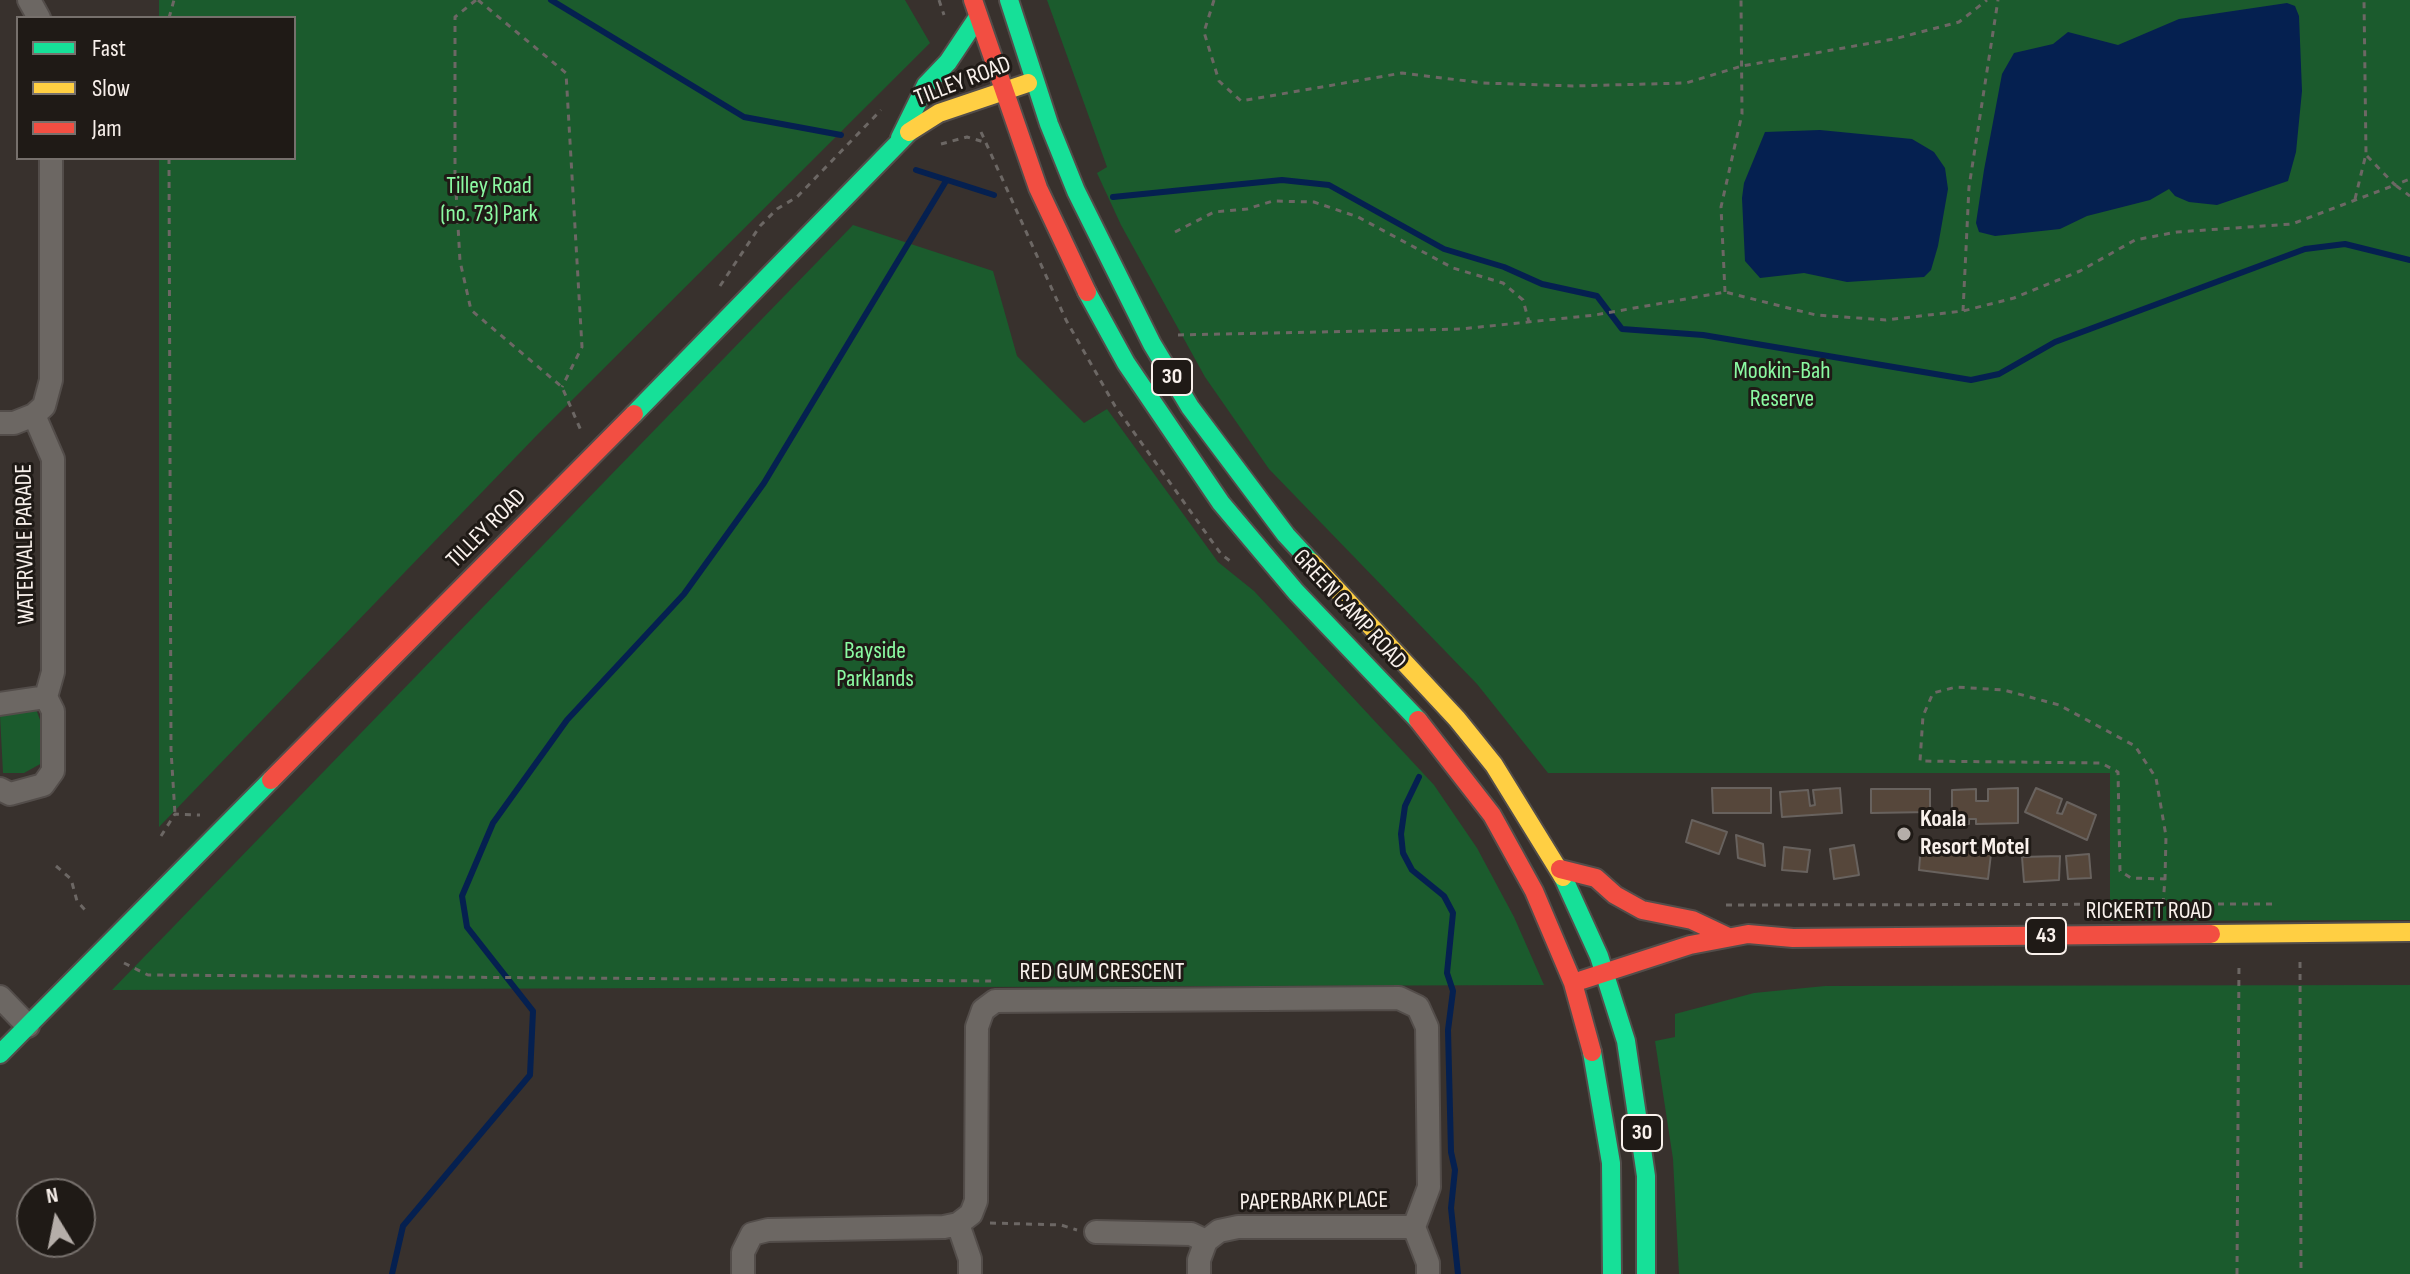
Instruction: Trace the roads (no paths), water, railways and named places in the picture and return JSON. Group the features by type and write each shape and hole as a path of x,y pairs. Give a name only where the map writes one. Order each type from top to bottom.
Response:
{"main road":[{"name":"GREEN CAMP ROAD","path":"1009,0 1076,191 1152,344 1198,419 1286,535 1457,719 1494,765 1560,869 1604,972 1618,993 1643,1137 1646,1274"},
{"name":"GREEN CAMP ROAD","path":"975,8 1038,188 1089,297 1160,417 1221,503 1261,552 1428,729 1468,781 1528,880 1573,983 1596,1067 1610,1152 1612,1274"},
{"path":"900,138 926,85 948,62 975,8"},
{"name":"TILLEY ROAD","path":"0,1054 598,451 900,138 939,113 1035,81"},
{"name":"43","path":"1560,869 1596,878 1615,895 1642,910 1692,920 1728,937"},
{"name":"RICKERTT ROAD","path":"1573,983 1728,937 1748,934 1793,938 2410,932"},
{"name":"RICKERTT ROAD","path":"1754,952 1793,938"},
{"path":"1580,1005 1618,993"}],"street":[{"path":"0,423 14,423 34,415 44,406 51,380 51,160"},
{"name":"WATERVALE PARADE","path":"0,789 10,794 43,785 53,771 53,711 46,697 53,672 53,459 34,415"},
{"path":"0,704 46,697"},
{"path":"0,997 28,1026"},
{"name":"RED GUM CRESCENT","path":"958,1224 971,1214 976,1201 977,1027 983,1010 995,1001 1399,998 1418,1007 1427,1027 1429,1187 1414,1227"},
{"path":"743,1274 743,1252 752,1234 768,1230 958,1224 970,1259 970,1274"},
{"name":"PAPERBARK PLACE","path":"1206,1241 1219,1231 1238,1227 1414,1227"},
{"path":"1414,1227 1428,1263 1428,1274"},
{"path":"1096,1232 1191,1234 1206,1241 1199,1260 1199,1274"}],"water":[{"path":"2287,3 2295,6 2299,16 2302,91 2296,152 2288,181 2217,205 2189,202 2175,196 2169,189 2150,200 2087,216 2060,229 1995,236 1979,232 1976,223 2002,74 2014,53 2053,44 2068,32 2118,45 2179,19"},
{"path":"1820,130 1912,139 1934,152 1945,168 1948,189 1938,246 1931,270 1924,277 1847,282 1804,273 1760,278 1745,261 1744,183 1765,132"}],"waterway":[{"path":"551,0 744,117 841,135"},
{"path":"916,170 994,195"},
{"path":"1113,197 1282,180 1329,185 1444,249 1504,267 1542,284 1597,296 1622,329 1703,335 1971,380 1999,374 2055,342 2305,249 2345,244 2410,260"},
{"path":"392,1274 403,1226 530,1075 533,1011 467,927 462,896 493,823 567,720 684,594 764,483 946,181"},
{"path":"1419,777 1405,806 1401,834 1403,853 1412,870 1444,896 1453,913 1447,973 1453,991 1448,1030 1451,1152 1455,1170 1451,1208 1458,1274"}],"place":[{"name":"Koala Resort Motel","path":"1904,834"}],"park label":[{"name":"Tilley Road (no. 73) Park","path":"489,201"},
{"name":"Mookin-Bah Reserve","path":"1782,386"},
{"name":"Bayside Parklands","path":"875,666"}]}
